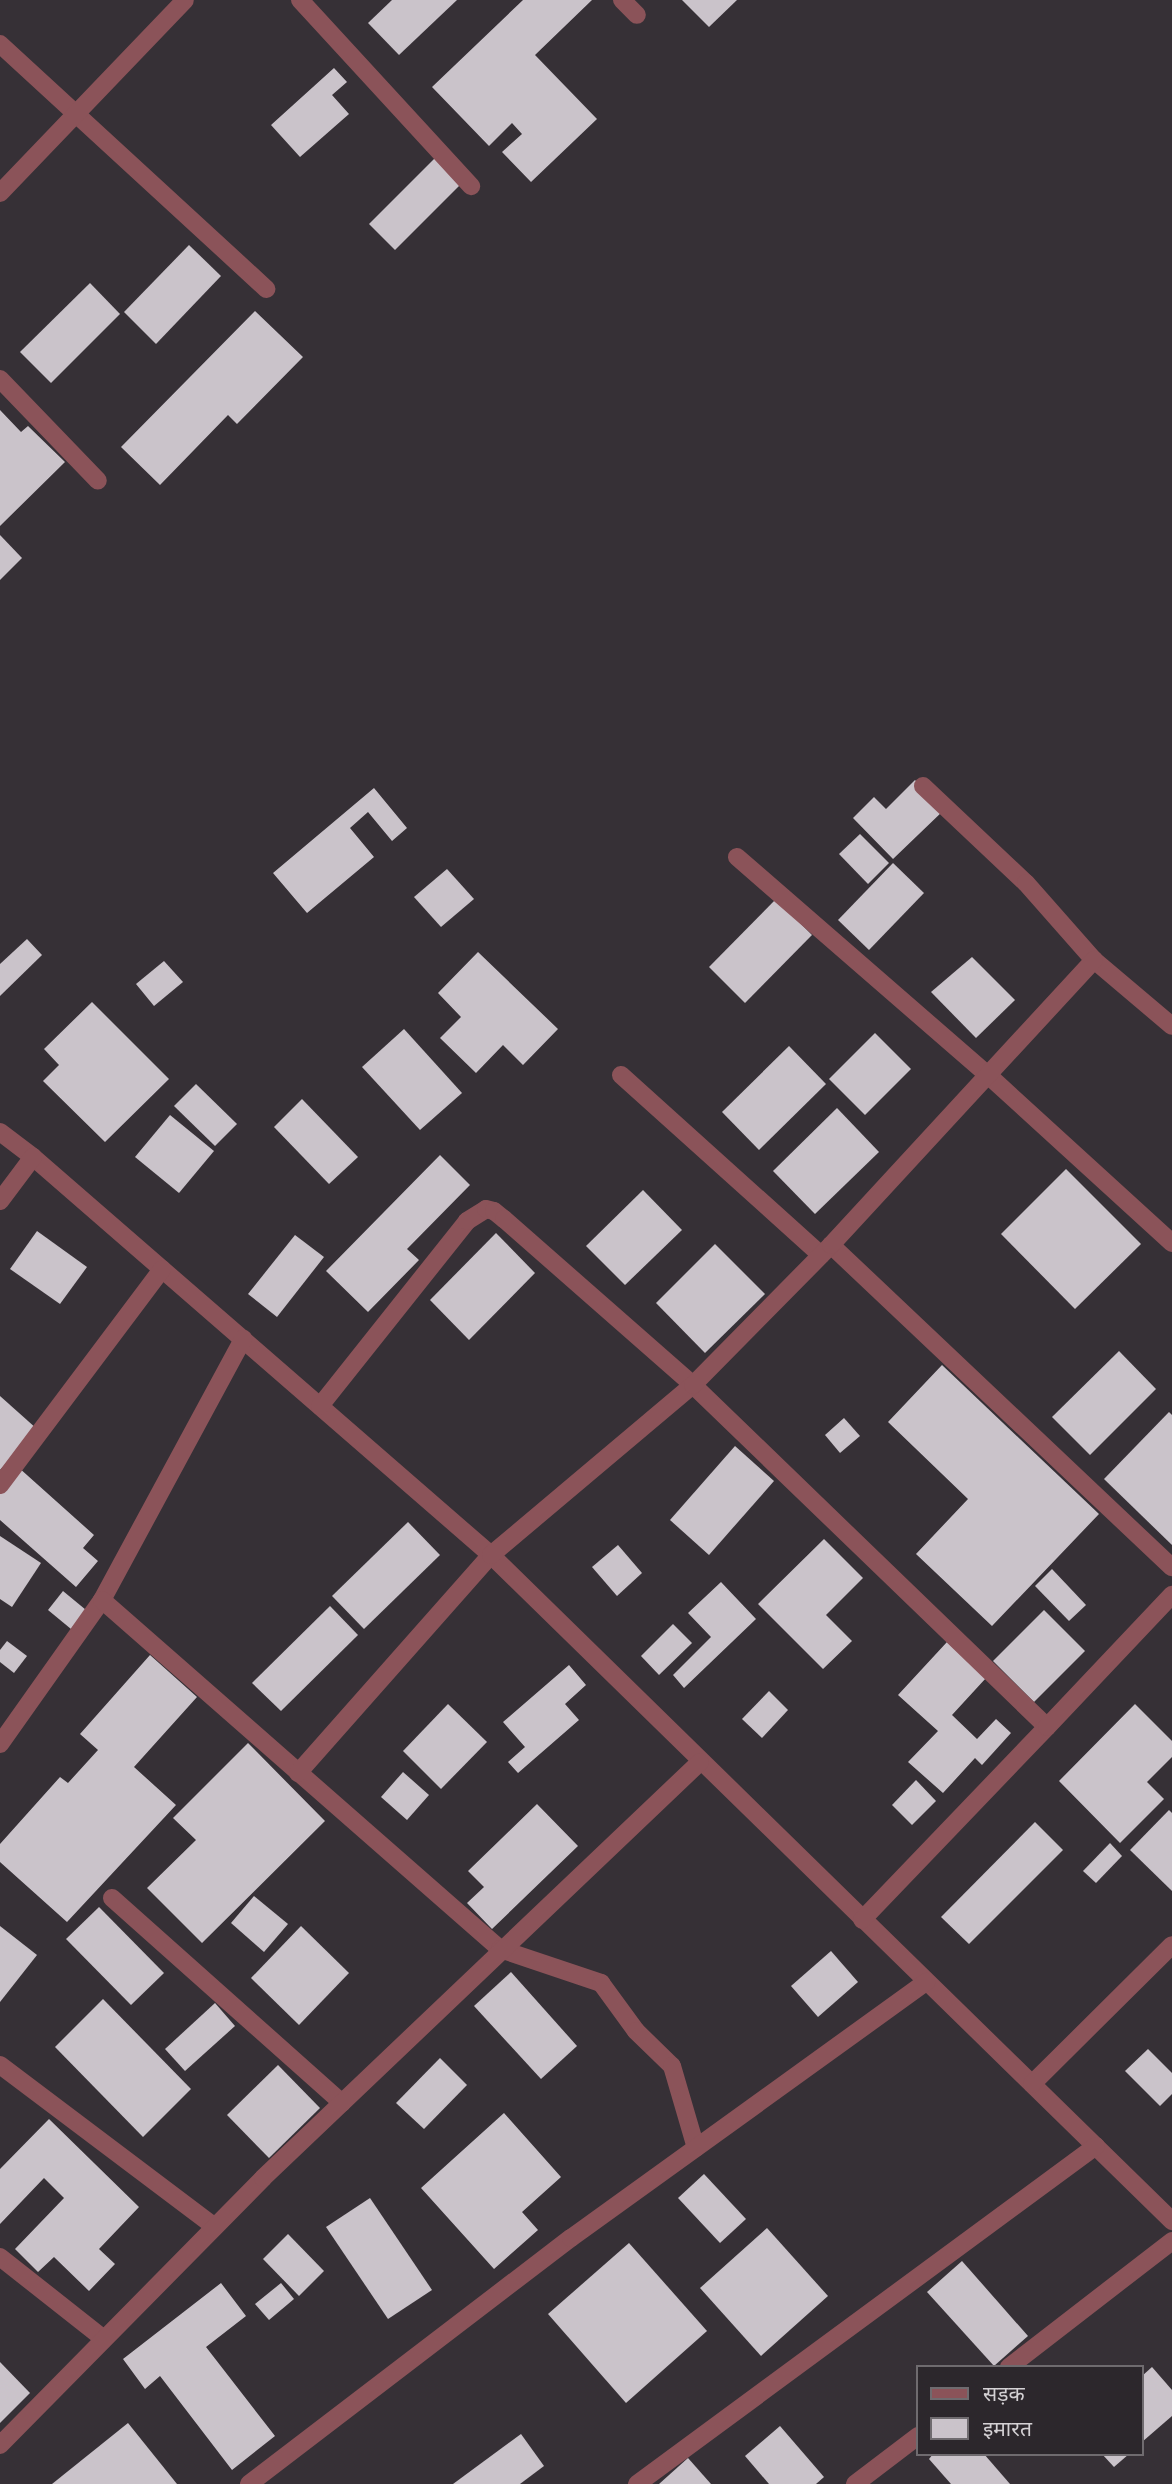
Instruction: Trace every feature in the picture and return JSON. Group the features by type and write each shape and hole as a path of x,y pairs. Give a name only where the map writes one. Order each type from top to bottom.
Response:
{"street":[{"path":"0,193 185,0"},
{"path":"300,0 471,186"},
{"path":"622,0 637,15"},
{"path":"0,44 266,289"},
{"path":"0,379 98,481"},
{"path":"923,786 1026,883 1094,960 1172,1026"},
{"path":"737,857 988,1075 1172,1243"},
{"path":"298,1773 491,1555 693,1385 826,1250 1094,960"},
{"path":"621,1075 826,1250 1172,1567"},
{"path":"0,1132 33,1157 491,1555 1172,2221"},
{"path":"0,1201 33,1157"},
{"path":"320,1406 467,1221 486,1209 494,1210 693,1385 1047,1727"},
{"path":"0,1485 162,1269"},
{"path":"0,1744 102,1600 243,1339"},
{"path":"863,1920 1172,1595"},
{"path":"102,1600 500,1949 601,1983 636,2031 672,2066 696,2148"},
{"path":"0,2445 215,2227 342,2103 500,1949 700,1762"},
{"path":"112,1898 342,2103"},
{"path":"1032,2084 1172,1945"},
{"path":"249,2484 571,2238 926,1982"},
{"path":"0,2065 215,2227"},
{"path":"637,2484 1096,2146"},
{"path":"1012,2365 1172,2241"},
{"path":"0,2257 104,2339"},
{"path":"855,2484 916,2438"}],"building":[{"path":"392,0 457,0 399,55 368,23"},
{"path":"523,0 592,0 535,55 597,119 531,182 502,152 522,134 512,123 489,146 432,87"},
{"path":"682,0 737,0 709,27"},
{"path":"334,68 347,82 332,95 349,114 300,157 271,125"},
{"path":"436,157 462,183 395,250 369,224"},
{"path":"189,245 221,276 156,344 124,312"},
{"path":"90,283 120,314 51,383 20,352"},
{"path":"255,311 303,357 237,424 228,415 160,485 121,447"},
{"path":"0,410 21,432 28,426 65,462 0,526"},
{"path":"0,535 22,558 0,580"},
{"path":"915,780 944,810 893,859 853,818 874,797 886,809"},
{"path":"374,788 407,828 392,841 368,812 350,828 374,857 307,913 273,873"},
{"path":"860,834 889,863 868,884 839,854"},
{"path":"893,863 924,893 869,950 838,920"},
{"path":"447,869 474,899 441,927 414,897"},
{"path":"776,899 812,935 745,1003 709,967"},
{"path":"27,939 42,955 0,996 0,964"},
{"path":"478,952 558,1029 523,1065 503,1045 476,1073 440,1038 461,1017 438,993"},
{"path":"972,957 1015,1000 976,1038 931,992"},
{"path":"164,961 183,982 154,1006 136,984"},
{"path":"92,1002 169,1079 105,1142 43,1081 59,1065 44,1049"},
{"path":"404,1029 462,1093 420,1130 362,1067"},
{"path":"875,1033 911,1069 865,1115 829,1079"},
{"path":"789,1046 826,1084 759,1150 722,1112"},
{"path":"196,1084 237,1124 215,1146 174,1106"},
{"path":"302,1099 358,1157 329,1184 274,1127"},
{"path":"837,1108 879,1152 815,1214 773,1171"},
{"path":"170,1115 214,1151 179,1193 135,1157"},
{"path":"440,1155 470,1185 407,1249 419,1260 368,1312 326,1271"},
{"path":"1066,1169 1141,1244 1075,1309 1001,1234"},
{"path":"643,1190 682,1230 625,1285 586,1246"},
{"path":"37,1231 87,1267 60,1304 10,1269"},
{"path":"496,1233 535,1273 469,1340 430,1300"},
{"path":"295,1235 324,1257 277,1317 248,1294"},
{"path":"715,1244 765,1294 705,1353 656,1303"},
{"path":"1119,1351 1156,1389 1090,1455 1052,1417"},
{"path":"942,1365 1099,1514 992,1626 916,1554 968,1499 888,1422"},
{"path":"0,1396 37,1429 0,1470"},
{"path":"1169,1412 1172,1415 1172,1545 1104,1479"},
{"path":"844,1418 860,1436 840,1453 825,1435"},
{"path":"735,1446 774,1481 709,1555 670,1520"},
{"path":"18,1467 94,1535 83,1548 98,1561 76,1587 0,1520 0,1494"},
{"path":"408,1522 440,1555 364,1629 332,1596"},
{"path":"0,1536 41,1563 12,1607 0,1599"},
{"path":"824,1539 863,1578 826,1615 852,1641 823,1669 758,1604"},
{"path":"618,1545 642,1573 617,1596 592,1567"},
{"path":"1052,1569 1086,1605 1069,1621 1035,1586"},
{"path":"721,1582 756,1619 684,1688 673,1675 711,1637 688,1613"},
{"path":"63,1591 86,1610 71,1629 48,1610"},
{"path":"330,1606 358,1635 281,1711 252,1683"},
{"path":"1044,1610 1085,1651 1034,1702 993,1661"},
{"path":"673,1624 692,1643 659,1675 641,1656"},
{"path":"7,1641 27,1656 14,1673 0,1662 0,1650"},
{"path":"947,1642 986,1678 952,1715 977,1739 996,1719 1011,1733 982,1765 975,1758 943,1793 908,1762 938,1731 898,1695"},
{"path":"150,1655 197,1697 134,1767 176,1805 67,1922 0,1862 0,1844 60,1777 68,1783 98,1750 80,1734"},
{"path":"569,1665 586,1685 565,1704 579,1720 518,1773 508,1762 525,1747 503,1722"},
{"path":"769,1691 788,1710 762,1738 742,1719"},
{"path":"448,1704 487,1742 441,1789 403,1751"},
{"path":"1135,1704 1172,1741 1172,1757 1147,1782 1164,1799 1120,1843 1059,1781"},
{"path":"248,1743 325,1821 202,1943 147,1888 196,1840 173,1818"},
{"path":"403,1772 429,1795 407,1820 381,1797"},
{"path":"916,1780 936,1801 912,1825 892,1805"},
{"path":"537,1804 578,1846 492,1929 467,1903 484,1887 468,1871"},
{"path":"1169,1810 1172,1813 1172,1891 1130,1850"},
{"path":"1035,1822 1063,1850 969,1944 941,1917"},
{"path":"1110,1843 1122,1856 1096,1883 1083,1871"},
{"path":"254,1896 288,1924 264,1952 231,1923"},
{"path":"99,1907 164,1973 131,2005 66,1939"},
{"path":"0,1926 37,1955 0,2002"},
{"path":"301,1926 349,1973 299,2025 251,1978"},
{"path":"831,1951 858,1982 818,2017 791,1986"},
{"path":"511,1972 577,2046 541,2079 474,2006"},
{"path":"103,1999 191,2089 143,2137 55,2047"},
{"path":"215,2003 235,2026 185,2071 165,2049"},
{"path":"1148,2049 1172,2073 1172,2094 1160,2106 1125,2071"},
{"path":"440,2058 467,2085 424,2129 396,2103"},
{"path":"278,2065 320,2108 269,2158 227,2115"},
{"path":"504,2113 561,2177 522,2212 538,2230 494,2269 421,2188"},
{"path":"49,2119 139,2207 99,2249 115,2264 89,2291 54,2257 38,2272 15,2249 64,2198 44,2178 0,2224 0,2169"},
{"path":"704,2174 746,2219 720,2243 678,2198"},
{"path":"370,2198 432,2290 388,2319 326,2227"},
{"path":"767,2228 828,2296 761,2356 700,2288"},
{"path":"288,2234 324,2271 299,2296 263,2259"},
{"path":"629,2243 707,2331 626,2403 548,2314"},
{"path":"962,2261 1028,2336 993,2365 927,2292"},
{"path":"221,2283 246,2316 206,2347 275,2436 232,2470 160,2376 145,2389 123,2359"},
{"path":"281,2283 294,2299 269,2320 255,2304"},
{"path":"0,2362 30,2393 0,2423"},
{"path":"1152,2367 1172,2390 1172,2416 1144,2440 1144,2374"},
{"path":"128,2423 177,2484 52,2484"},
{"path":"780,2426 824,2477 816,2484 769,2484 745,2456"},
{"path":"521,2434 544,2466 520,2484 453,2484"},
{"path":"931,2456 986,2456 1010,2484 951,2484 929,2459"},
{"path":"1104,2456 1127,2456 1114,2467"},
{"path":"688,2458 711,2484 659,2484"}]}
